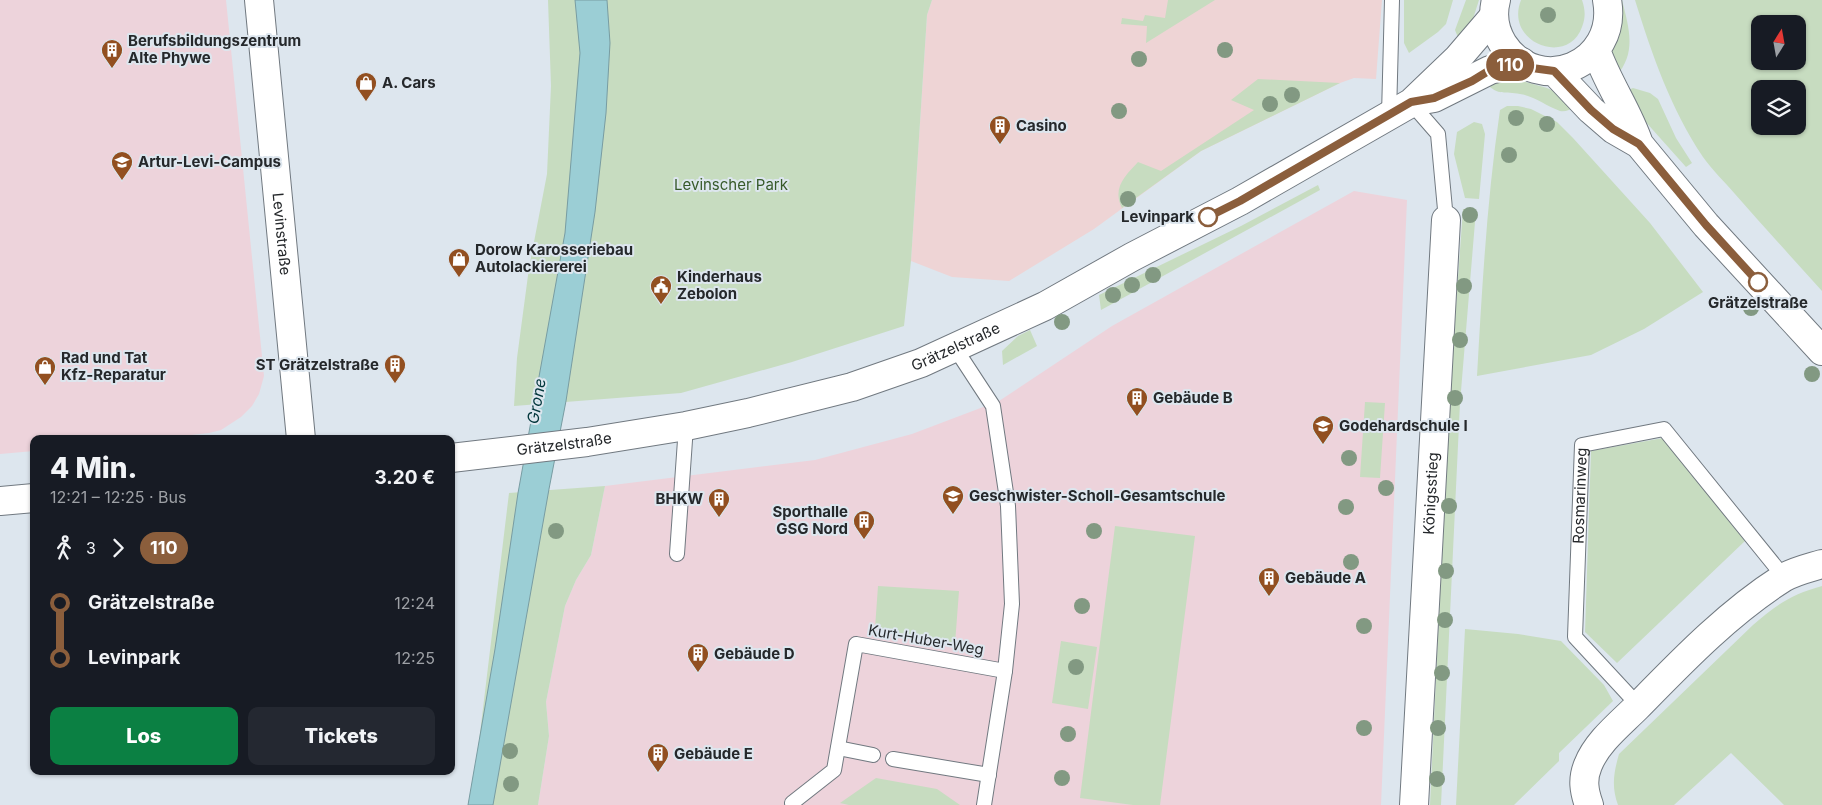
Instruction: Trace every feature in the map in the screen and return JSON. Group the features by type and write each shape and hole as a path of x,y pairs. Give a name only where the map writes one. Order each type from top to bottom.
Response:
{"street":[{"name":"Levinstraße","path":"259,0 301,435"},
{"path":"1495,8 1499,38 1512,56 1532,68 1554,71 1577,65 1596,50 1606,31 1609,20 1607,0"},
{"name":"Grätzelstraße","path":"1400,109 1462,53 1495,8"},
{"path":"1596,50 1604,72 1632,122 1639,144"},
{"name":"Grätzelstraße","path":"455,458 575,444 686,426 748,413 852,387 921,363 1045,306 1132,257 1240,201 1400,109 1434,98 1472,81 1490,70 1522,62"},
{"path":"1554,71 1591,110 1613,129 1639,144 1706,225 1822,352"},
{"name":"Königsstieg","path":"1414,805 1446,220"},
{"path":"0,501 30,498"},
{"path":"1589,805 1584,792 1584,779 1593,754 1638,705 1682,661 1743,605 1784,577 1822,564"}],"lane":[{"path":"1392,0 1400,109"},
{"name":"Königsstieg","path":"1400,109 1438,134 1446,220"},
{"path":"955,348 992,406 1008,506 1012,604 1005,671 984,805"},
{"path":"677,554 686,426"},
{"name":"Rosmarinweg","path":"1638,705 1574,637 1582,445 1664,429 1784,577"},
{"name":"Kurt-Huber-Weg","path":"792,804 834,770 856,644 1005,671"},
{"path":"838,748 873,755"},
{"path":"892,759 989,775"}],"shaded area":[{"name":"Artur-Levi-Campus","path":"0,0 226,0 264,376 259,394 252,406 241,417 221,430 209,433 191,435 30,435 30,451 0,454"},
{"path":"932,0 1382,0 1376,79 1354,78 1340,83 1201,151 1094,229 1009,281 952,277 911,261 927,15"},
{"name":"Geschwister-Scholl-Gesamtschule","path":"1354,191 1407,200 1381,805 538,805 549,736 546,702 565,606 576,580 591,555 605,486 815,460 912,434 999,401 1112,326"}],"green space":[{"name":"Levinscher Park","path":"548,0 932,0 927,15 911,261 904,326 792,362 681,393 514,406 517,358 529,268 547,174 551,86"},
{"path":"1168,0 1215,0 1146,43 1147,26 1121,24 1122,18 1143,21 1145,15 1165,18"},
{"path":"1404,0 1453,0 1446,24 1409,53 1404,43"},
{"path":"1466,0 1479,0 1472,22 1459,40 1455,30"},
{"path":"1521,0 1582,0 1585,13 1582,27 1575,39 1564,46 1540,45 1529,38 1521,28 1518,15"},
{"path":"1617,0 1622,0 1630,40 1627,58 1616,76 1611,56"},
{"path":"1635,0 1822,0 1822,291 1703,157 1681,120 1656,61"},
{"path":"1512,78 1556,92 1575,107 1560,111 1525,95 1498,92 1487,84"},
{"path":"1258,79 1340,83 1201,151 1122,208 1119,201 1119,188 1125,177 1138,162 1161,171 1254,110 1231,100"},
{"path":"1633,88 1650,93 1658,99 1676,138 1692,163 1686,167 1644,120 1623,92"},
{"path":"1507,106 1531,109 1557,122 1650,223 1703,292 1644,329 1591,355 1477,376 1488,210 1500,110"},
{"path":"1474,122 1482,124 1485,134 1479,199 1465,198 1454,154 1457,132"},
{"path":"1318,185 1320,190 1101,310 1099,295 1241,226"},
{"path":"1463,209 1476,210 1460,403 1441,805 1430,805 1449,403"},
{"path":"1030,330 1037,346 1003,365 1002,351 1018,336"},
{"path":"1365,402 1385,403 1380,478 1360,477"},
{"path":"1663,438 1745,541 1617,663 1585,632 1591,451"},
{"path":"605,486 591,555 576,580 565,606 546,702 549,736 538,805 468,805 477,758 509,493"},
{"path":"1115,526 1195,536 1160,805 1133,805 1080,798"},
{"path":"878,586 959,591 955,644 875,628"},
{"path":"1822,586 1822,805 1784,805 1731,753 1674,805 1618,805 1614,792 1614,779 1619,754 1761,618 1793,597"},
{"path":"1465,629 1518,634 1561,641 1604,685 1613,701 1559,753 1559,761 1514,805 1456,805"},
{"path":"1061,641 1097,647 1088,709 1052,703"},
{"path":"876,778 937,789 960,805 849,805 840,803"}],"water":[{"name":"Grone","path":"575,0 607,0 610,43 606,113 595,212 566,401 493,805 468,805 495,649 518,493 565,233 580,53"}],"bus line":[{"name":"110","path":"1208,217 1240,201 1411,102 1434,98 1472,81 1490,70 1522,62 1532,68 1554,71 1591,110 1613,129 1639,144 1706,225 1758,282"}],"place":[{"name":"Berufsbildungszentrum Alte Phywe","path":"112,69"},
{"name":"A. Cars","path":"366,102"},
{"name":"Casino","path":"1000,145"},
{"name":"Artur-Levi-Campus","path":"122,181"},
{"name":"Levinpark","path":"1208,217"},
{"name":"Dorow Karosseriebau Autolackiererei","path":"459,278"},
{"name":"Grätzelstraße","path":"1758,282"},
{"name":"Kinderhaus Zebolon","path":"661,305"},
{"name":"ST Grätzelstraße","path":"395,384"},
{"name":"Rad und Tat Kfz-Reparatur","path":"45,386"},
{"name":"Gebäude B","path":"1137,417"},
{"name":"Godehardschule I","path":"1323,445"},
{"name":"Geschwister-Scholl-Gesamtschule","path":"953,515"},
{"name":"BHKW","path":"719,518"},
{"name":"Sporthalle GSG Nord","path":"864,540"},
{"name":"Gebäude A","path":"1269,597"},
{"name":"Gebäude D","path":"698,673"},
{"name":"Gebäude E","path":"658,773"}]}
